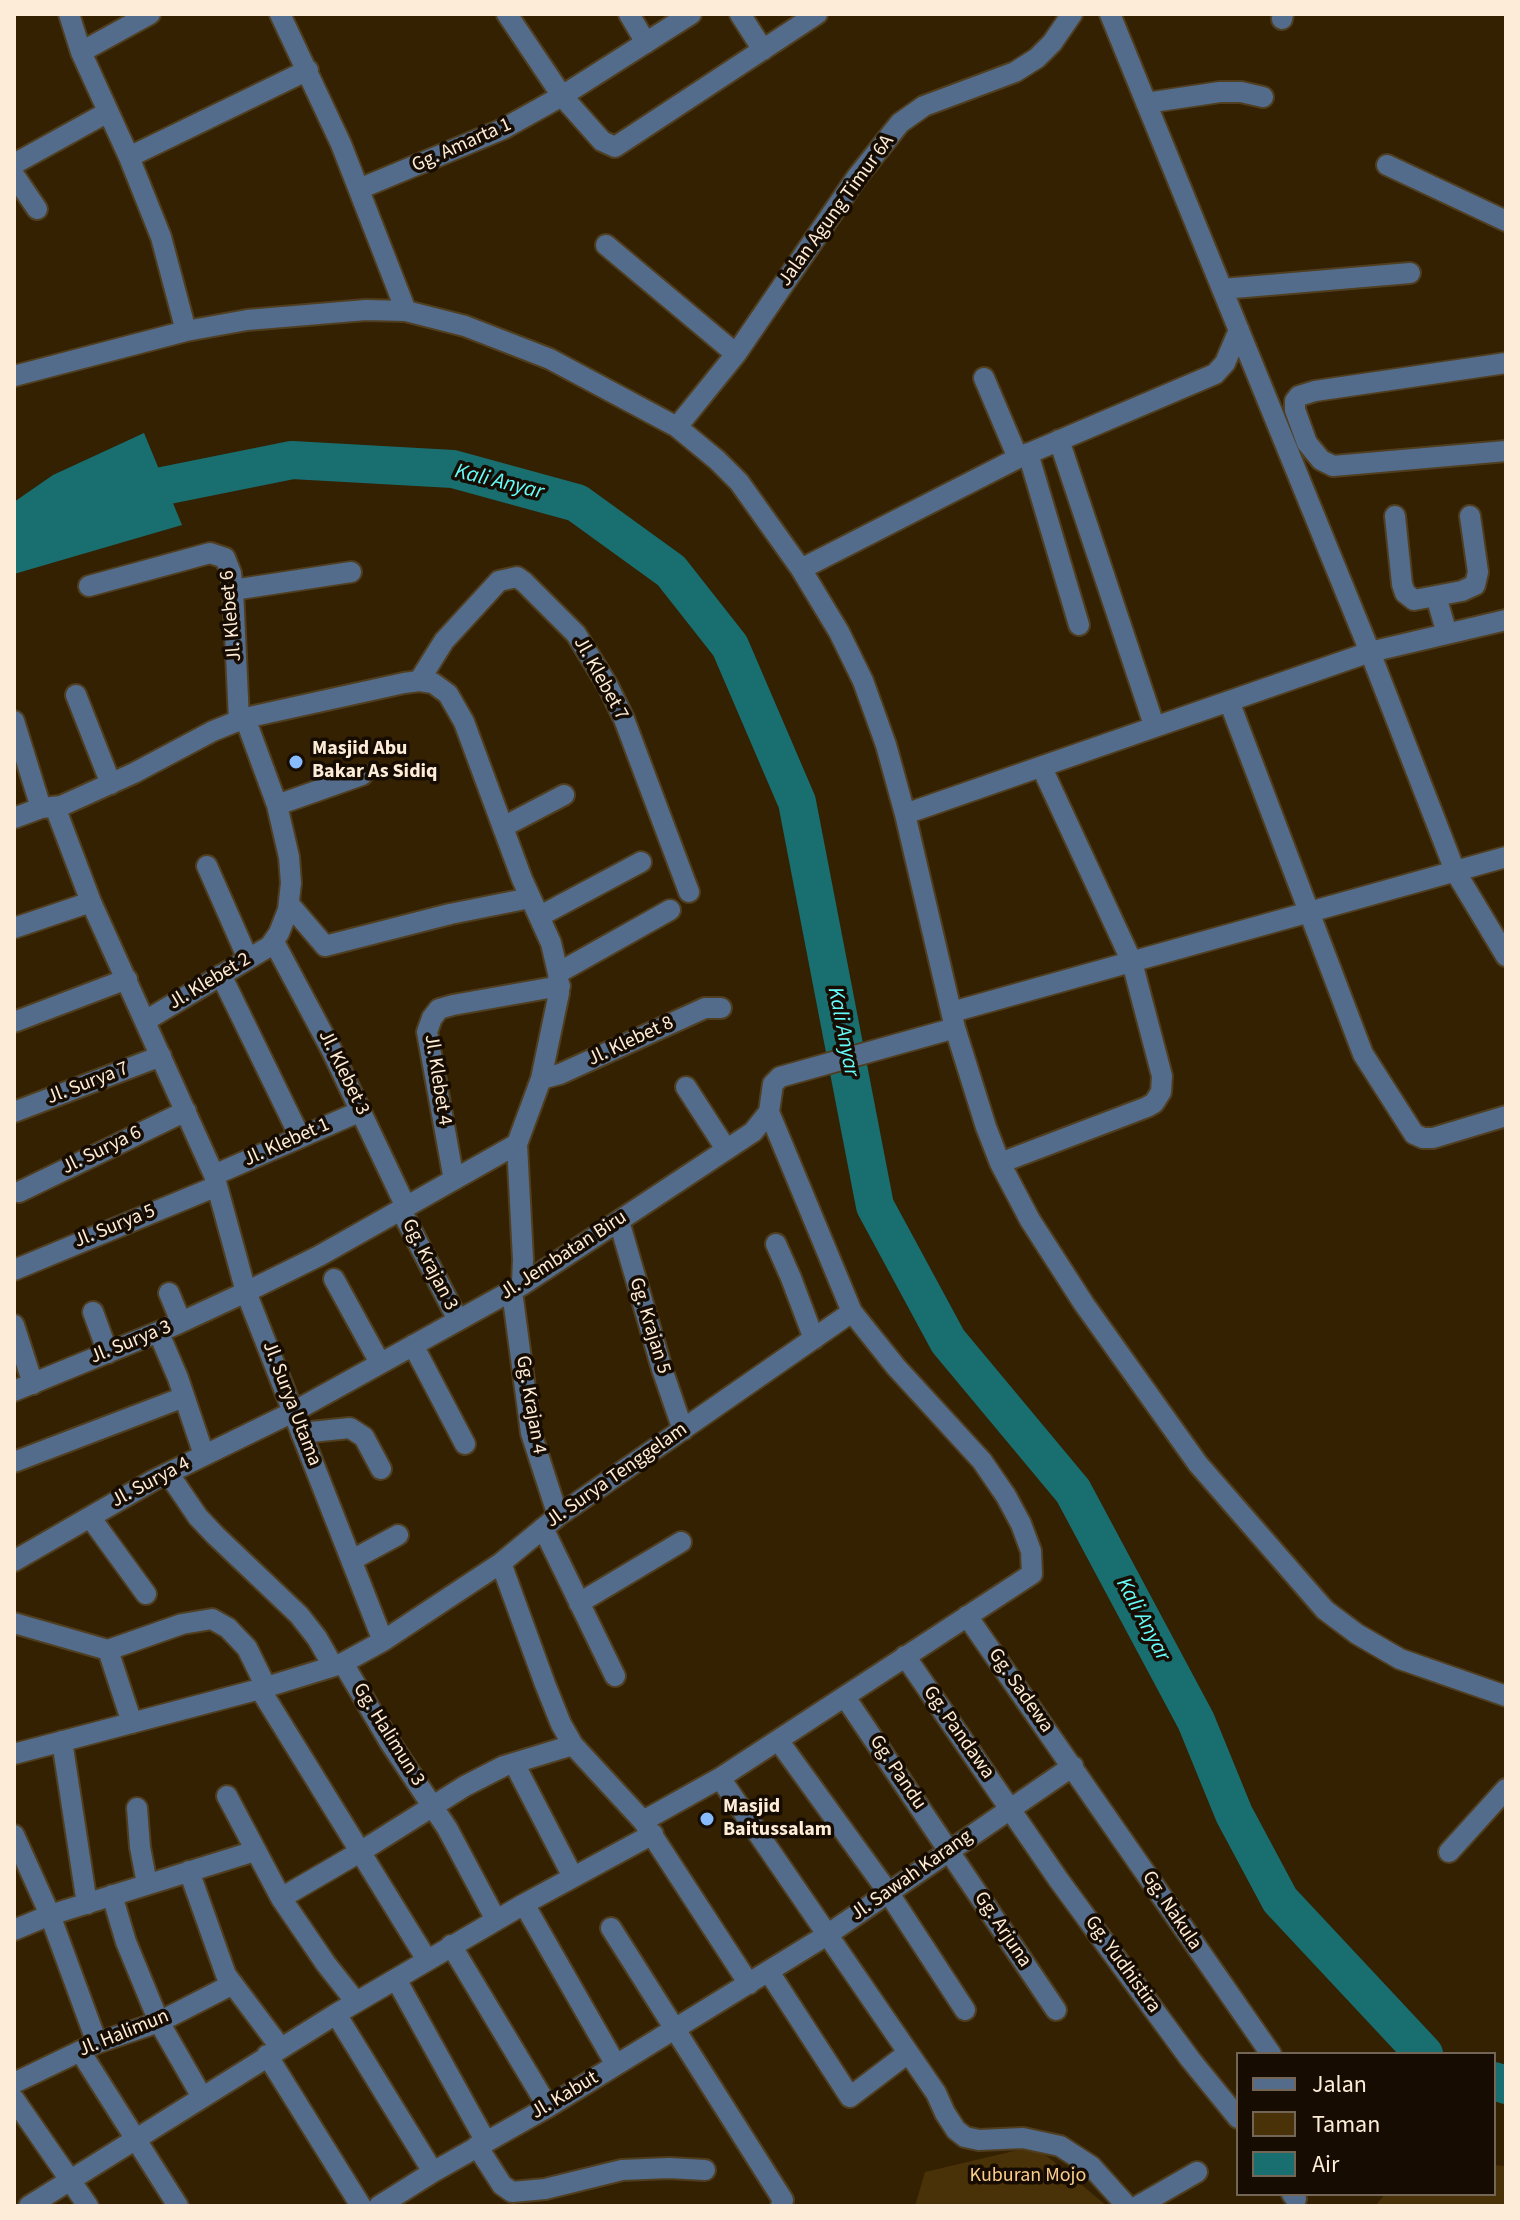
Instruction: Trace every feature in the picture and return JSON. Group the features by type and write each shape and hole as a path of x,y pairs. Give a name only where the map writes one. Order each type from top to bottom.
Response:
{"street":[{"path":"69,14 81,52 161,237 186,331"},
{"path":"81,52 150,14"},
{"path":"280,14 308,70 359,189 406,311"},
{"path":"507,14 562,96 610,147 615,147 817,14"},
{"path":"629,14 646,43"},
{"name":"Gg. Amarta 1","path":"359,189 503,129 562,96 691,14"},
{"path":"740,14 763,50"},
{"name":"Jalan Agung Timur 6A","path":"677,427 736,354 857,177 900,123 924,106 1015,72 1037,58 1052,43 1072,14"},
{"path":"1110,14 1370,652 1455,871 1506,956"},
{"path":"129,157 308,70"},
{"path":"1146,103 1220,92 1241,92 1263,97"},
{"path":"14,164 108,112"},
{"path":"1387,165 1506,221"},
{"path":"14,175 37,209"},
{"path":"606,245 736,354"},
{"path":"1222,289 1410,273"},
{"path":"14,376 186,331 290,315 406,311 465,326 550,359 677,427 717,460 739,482 801,569 839,632 863,681 886,745 953,1020 986,1127 1000,1163 1030,1220 1084,1304 1198,1464 1325,1610 1357,1634 1400,1659 1506,1696"},
{"path":"801,569 1023,455 1215,374 1225,363 1239,330"},
{"path":"1506,363 1315,391 1299,396 1295,401 1295,410 1307,443 1321,460 1333,466 1506,451"},
{"path":"984,378 1023,455 1079,625"},
{"path":"1059,440 1154,725"},
{"path":"1284,443 1307,443"},
{"path":"1395,516 1405,593 1414,600 1462,591 1475,585 1470,516"},
{"name":"Jl. Klebet 6","path":"89,586 210,553 225,558 229,564 242,719 277,805 289,857 289,904"},
{"path":"233,590 351,572"},
{"name":"Jl. Klebet 7","path":"419,681 444,641 499,581 517,577 524,582 576,634 608,686 624,719 689,892"},
{"path":"1436,596 1447,634"},
{"path":"905,814 1370,652 1506,620"},
{"path":"14,818 111,784 242,719 419,681 433,683 457,705 535,907 559,979 541,1079 517,1144"},
{"path":"76,695 111,784"},
{"path":"1229,701 1363,1054 1414,1134 1433,1138 1506,1116"},
{"name":"Jl. Surya Utama","path":"14,721 48,808 216,1180 246,1292 383,1641"},
{"path":"1000,1163 1147,1107 1159,1097 1162,1076 1132,962 1042,768"},
{"path":"277,805 362,775"},
{"path":"503,827 564,795"},
{"path":"953,1020 1132,962 1506,857"},
{"path":"274,942 289,904 325,946 450,914 535,907 641,862"},
{"path":"207,866 248,959"},
{"path":"14,928 91,902"},
{"name":"Jl. Klebet 4","path":"454,1180 427,1032 432,1018 444,1007 559,979 670,910"},
{"name":"Jl. Klebet 2","path":"145,1021 274,942"},
{"name":"Jl. Klebet 3","path":"274,942 296,979 361,1111 404,1208"},
{"path":"221,975 300,1137"},
{"path":"14,1022 127,979"},
{"name":"Jl. Klebet 8","path":"541,1079 560,1074 705,1008 721,1008"},
{"name":"Jl. Jembatan Biru","path":"293,1412 517,1288 759,1127 769,1112 776,1080 902,1042 953,1020"},
{"name":"Jl. Surya 7","path":"14,1112 161,1056"},
{"path":"686,1087 726,1149"},
{"name":"Jl. Surya 6","path":"19,1192 186,1111"},
{"name":"Jl. Klebet 1","path":"216,1180 300,1137 361,1111"},
{"path":"29,2206 274,2051 451,1945 573,1877 1032,1574 1031,1551 1021,1524 982,1461 896,1367 852,1312 769,1112"},
{"name":"Jl. Surya 3","path":"24,1387 246,1292 517,1144"},
{"name":"Gg. Krajan 4","path":"517,1144 523,1259 517,1288 531,1433 551,1522 579,1603 615,1676"},
{"name":"Jl. Surya 5","path":"14,1270 216,1180"},
{"name":"Gg. Krajan 3","path":"404,1208 458,1320"},
{"name":"Gg. Krajan 5","path":"619,1221 683,1430"},
{"path":"776,1244 814,1339"},
{"path":"334,1279 380,1363"},
{"path":"169,1293 181,1322"},
{"path":"93,1312 108,1353"},
{"name":"Jl. Surya Tenggelam","path":"383,1641 501,1563 551,1522 852,1312"},
{"path":"14,1325 24,1387"},
{"path":"160,1336 204,1455"},
{"path":"413,1345 465,1444"},
{"path":"14,1462 184,1397"},
{"name":"Jl. Surya 4","path":"14,1561 168,1473 293,1412"},
{"path":"301,1433 350,1428 364,1437 381,1469"},
{"name":"Gg. Halimun 3","path":"168,1473 198,1517 299,1615 338,1665 433,1806 496,1920"},
{"path":"90,1517 146,1594"},
{"path":"352,1560 398,1535"},
{"path":"579,1603 681,1542"},
{"path":"501,1563 550,1697 573,1745 648,1827 749,1984"},
{"name":"Gg. Sadewa","path":"967,1616 1073,1766"},
{"path":"14,1623 108,1650 182,1624 212,1619 228,1628 247,1648 263,1688 427,1960"},
{"path":"14,1754 263,1688 338,1665 383,1641"},
{"path":"108,1650 132,1723"},
{"name":"Gg. Pandawa","path":"905,1656 1010,1809"},
{"name":"Gg. Pandu","path":"845,1697 948,1850"},
{"path":"778,1740 888,1892 965,2010"},
{"path":"62,1741 87,1904"},
{"path":"281,1898 465,1786 514,1763 573,1745"},
{"path":"514,1763 573,1877"},
{"name":"Jl. Sawah Karang","path":"749,1984 827,1935 1073,1766"},
{"name":"Gg. Nakula","path":"1073,1766 1270,2052"},
{"path":"720,1778 936,2093 956,2130 965,2137 979,2140 1023,2138 1060,2146 1091,2166 1127,2206"},
{"path":"1449,1852 1506,1789"},
{"path":"227,1796 281,1898 356,2002"},
{"path":"137,1808 147,1884"},
{"name":"Gg. Yudhistira","path":"1010,1809 1190,2059 1236,2116"},
{"path":"14,1835 50,1915 89,2047 178,2206"},
{"name":"Gg. Arjuna","path":"948,1850 1056,2010"},
{"path":"14,1930 50,1915 255,1851"},
{"path":"189,1871 226,1975 274,2051 361,2206"},
{"path":"112,1895 126,1942 159,2022 202,2097"},
{"path":"524,1904 616,2065"},
{"path":"611,1928 783,2200 781,2206"},
{"path":"451,1945 548,2107"},
{"path":"769,1972 850,2097 908,2053"},
{"path":"396,1979 502,2185 512,2192 545,2189 622,2170 705,2170"},
{"name":"Jl. Halimun","path":"14,2083 89,2047 159,2022 233,1984"},
{"name":"Jl. Kabut","path":"379,2206 749,1984"},
{"path":"336,2014 433,2172"},
{"path":"14,2099 88,2206"},
{"path":"1138,2206 1197,2172"}],"green space":[{"name":"Kuburan Mojo","path":"1035,2146 1107,2206 915,2206 925,2172"},
{"path":"1496,2165 1506,2166 1506,2206 1375,2206 1383,2196 1496,2196"}],"water":[{"path":"144,433 182,525 14,574 14,502 53,475"}],"waterway":[{"name":"Kali Anyar","path":"117,501 148,489 292,460 453,469 577,503 671,571 730,646 797,802 875,1206 948,1341 1073,1491 1196,1721 1234,1814 1280,1900 1422,2052"},
{"name":"Kali Anyar","path":"1496,2082 1506,2085"}],"place":[{"name":"Masjid Abu Bakar As Sidiq","path":"296,762"},
{"name":"Masjid Baitussalam","path":"707,1819"}]}
